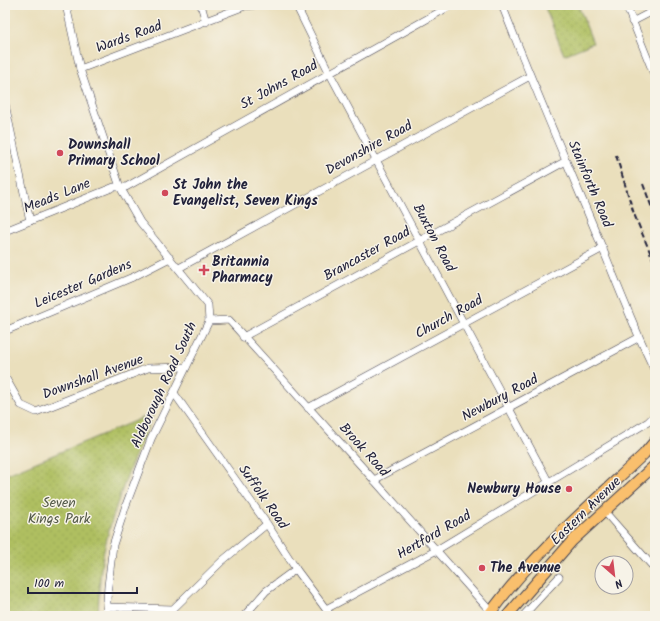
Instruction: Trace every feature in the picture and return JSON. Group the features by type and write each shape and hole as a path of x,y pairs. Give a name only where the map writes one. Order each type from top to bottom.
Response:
{"highway":[{"name":"Eastern Avenue","path":"489,614 562,532 644,454 655,441"},
{"path":"644,454 655,451"},
{"name":"Eastern Avenue","path":"507,616 572,542 655,465"}],"street":[{"name":"Aldborough Road South","path":"66,5 80,69 120,187 140,222 208,305 209,320 151,439 114,545 108,586 106,616"},
{"path":"201,5 206,22"},
{"name":"Wards Road","path":"80,69 245,6 255,5"},
{"name":"Buxton Road","path":"296,5 329,72 377,159 549,483"},
{"name":"St Johns Road","path":"120,187 126,187 329,72 452,5"},
{"name":"Stainforth Road","path":"502,5 530,76 603,248 638,338 655,371"},
{"path":"626,5 655,77"},
{"path":"632,22 655,10"},
{"name":"Devonshire Road","path":"179,268 530,76"},
{"path":"5,104 30,221"},
{"name":"Brancaster Road","path":"243,337 566,162"},
{"name":"Meads Lane","path":"5,231 114,187 120,187"},
{"name":"Church Road","path":"308,408 603,248"},
{"name":"Leicester Gardens","path":"5,331 133,277 170,258"},
{"name":"Brook Road","path":"209,320 229,320 374,480 489,614"},
{"name":"Newbury Road","path":"374,480 638,338"},
{"name":"Downshall Avenue","path":"5,377 21,405 36,412 148,368 186,367"},
{"name":"Suffolk Road","path":"174,393 267,524 296,570 331,616"},
{"name":"Hertford Road","path":"326,609 435,551 648,422 655,415"},
{"path":"604,511 655,569"},
{"path":"107,607 173,609 222,561 267,524"},
{"path":"244,616 266,591 296,570"},
{"path":"523,616 559,577"}],"green space":[{"path":"544,5 578,5 593,43 564,55"},
{"name":"Seven Kings Park","path":"154,413 131,466 111,524 101,568 98,616 5,616 5,475"}],"railway":[{"path":"616,155 634,214 655,264"},
{"path":"643,184 655,216"}],"place":[{"name":"Downshall Primary School","path":"60,153"},
{"name":"St John the Evangelist, Seven Kings","path":"165,193"},
{"name":"Britannia Pharmacy","path":"204,270"},
{"name":"Newbury House","path":"569,489"},
{"name":"The Avenue","path":"482,568"}]}
